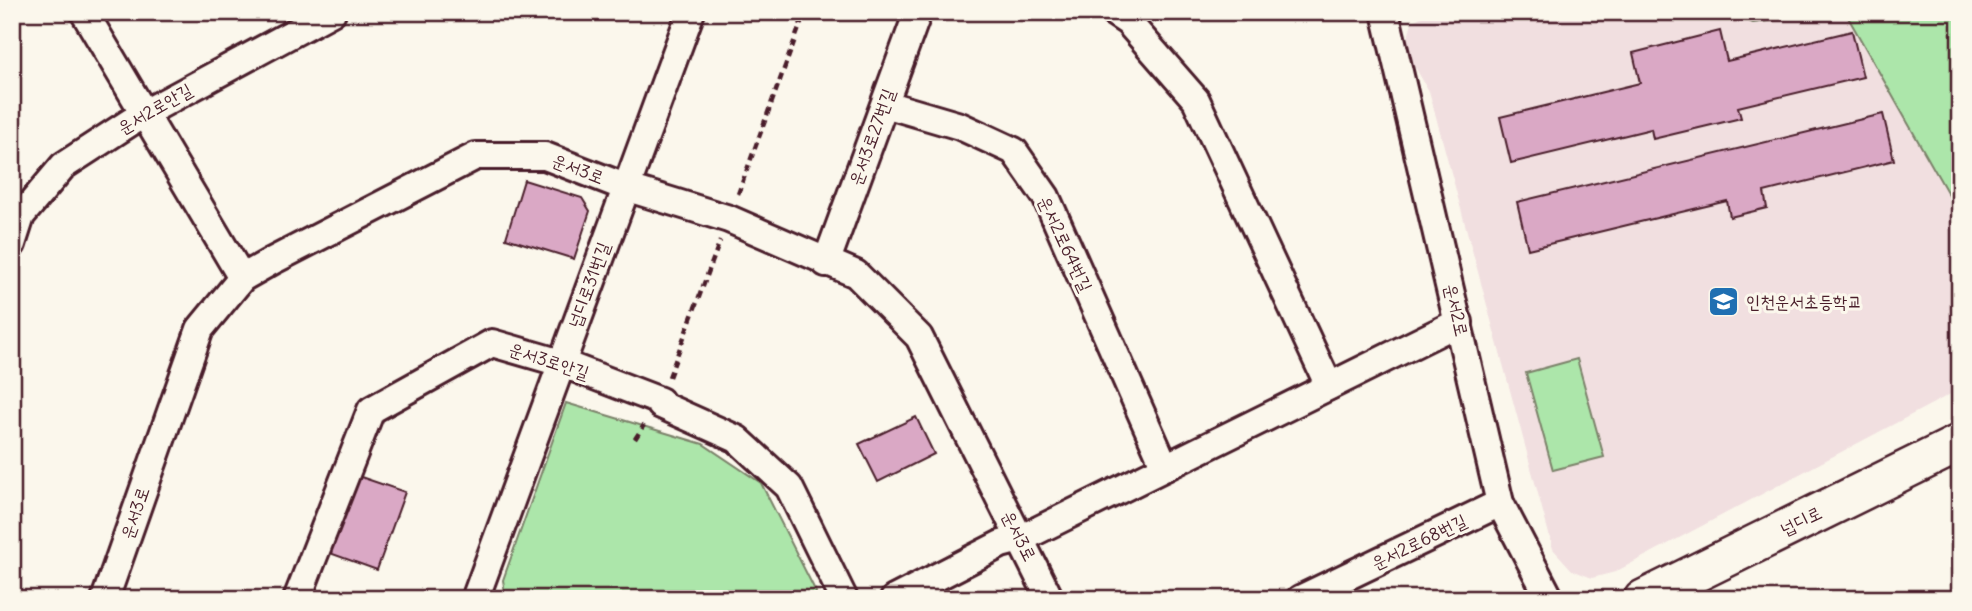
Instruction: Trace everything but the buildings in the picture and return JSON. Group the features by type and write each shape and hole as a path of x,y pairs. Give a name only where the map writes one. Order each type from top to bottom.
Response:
{"street":[{"path":"84,12 242,278"},
{"name":"운서2로안길","path":"12,244 21,216 63,166 143,114 332,12"},
{"name":"넙디로31번길","path":"475,599 691,12"},
{"name":"운서3로27번길","path":"826,263 918,12"},
{"path":"1112,12 1128,22 1196,100 1329,386"},
{"name":"운서2로","path":"1385,12 1500,503 1550,599"},
{"name":"운서2로64번길","path":"885,104 960,126 1014,151 1046,197 1165,467"},
{"name":"운서3로","path":"105,599 200,329 242,278 476,156 545,156 625,187 729,219 856,274 919,337 1050,599"},
{"path":"894,599 1001,544 1020,539 1459,323"},
{"name":"운서3로안길","path":"297,599 371,410 492,343 561,363 660,401 661,405 737,439 789,487 844,599"},
{"name":"넙디로","path":"1643,599 1960,443"},
{"name":"운서2로68번길","path":"1300,599 1500,503"}],"shaded area":[{"name":"인천운서초등학교","path":"1429,12 1727,12 1753,23 1845,12 1960,215 1960,389 1615,572 1592,578 1572,570 1553,549 1429,91 1405,50 1412,22"}],"green space":[{"path":"1727,12 1835,12 1753,23"},
{"path":"1845,12 1960,12 1960,215"},
{"path":"1577,359 1604,457 1553,470 1526,373"},
{"path":"566,403 703,444 761,483 816,592 813,599 506,599 503,580"}],"place":[{"name":"인천운서초등학교","path":"1723,302"}]}
